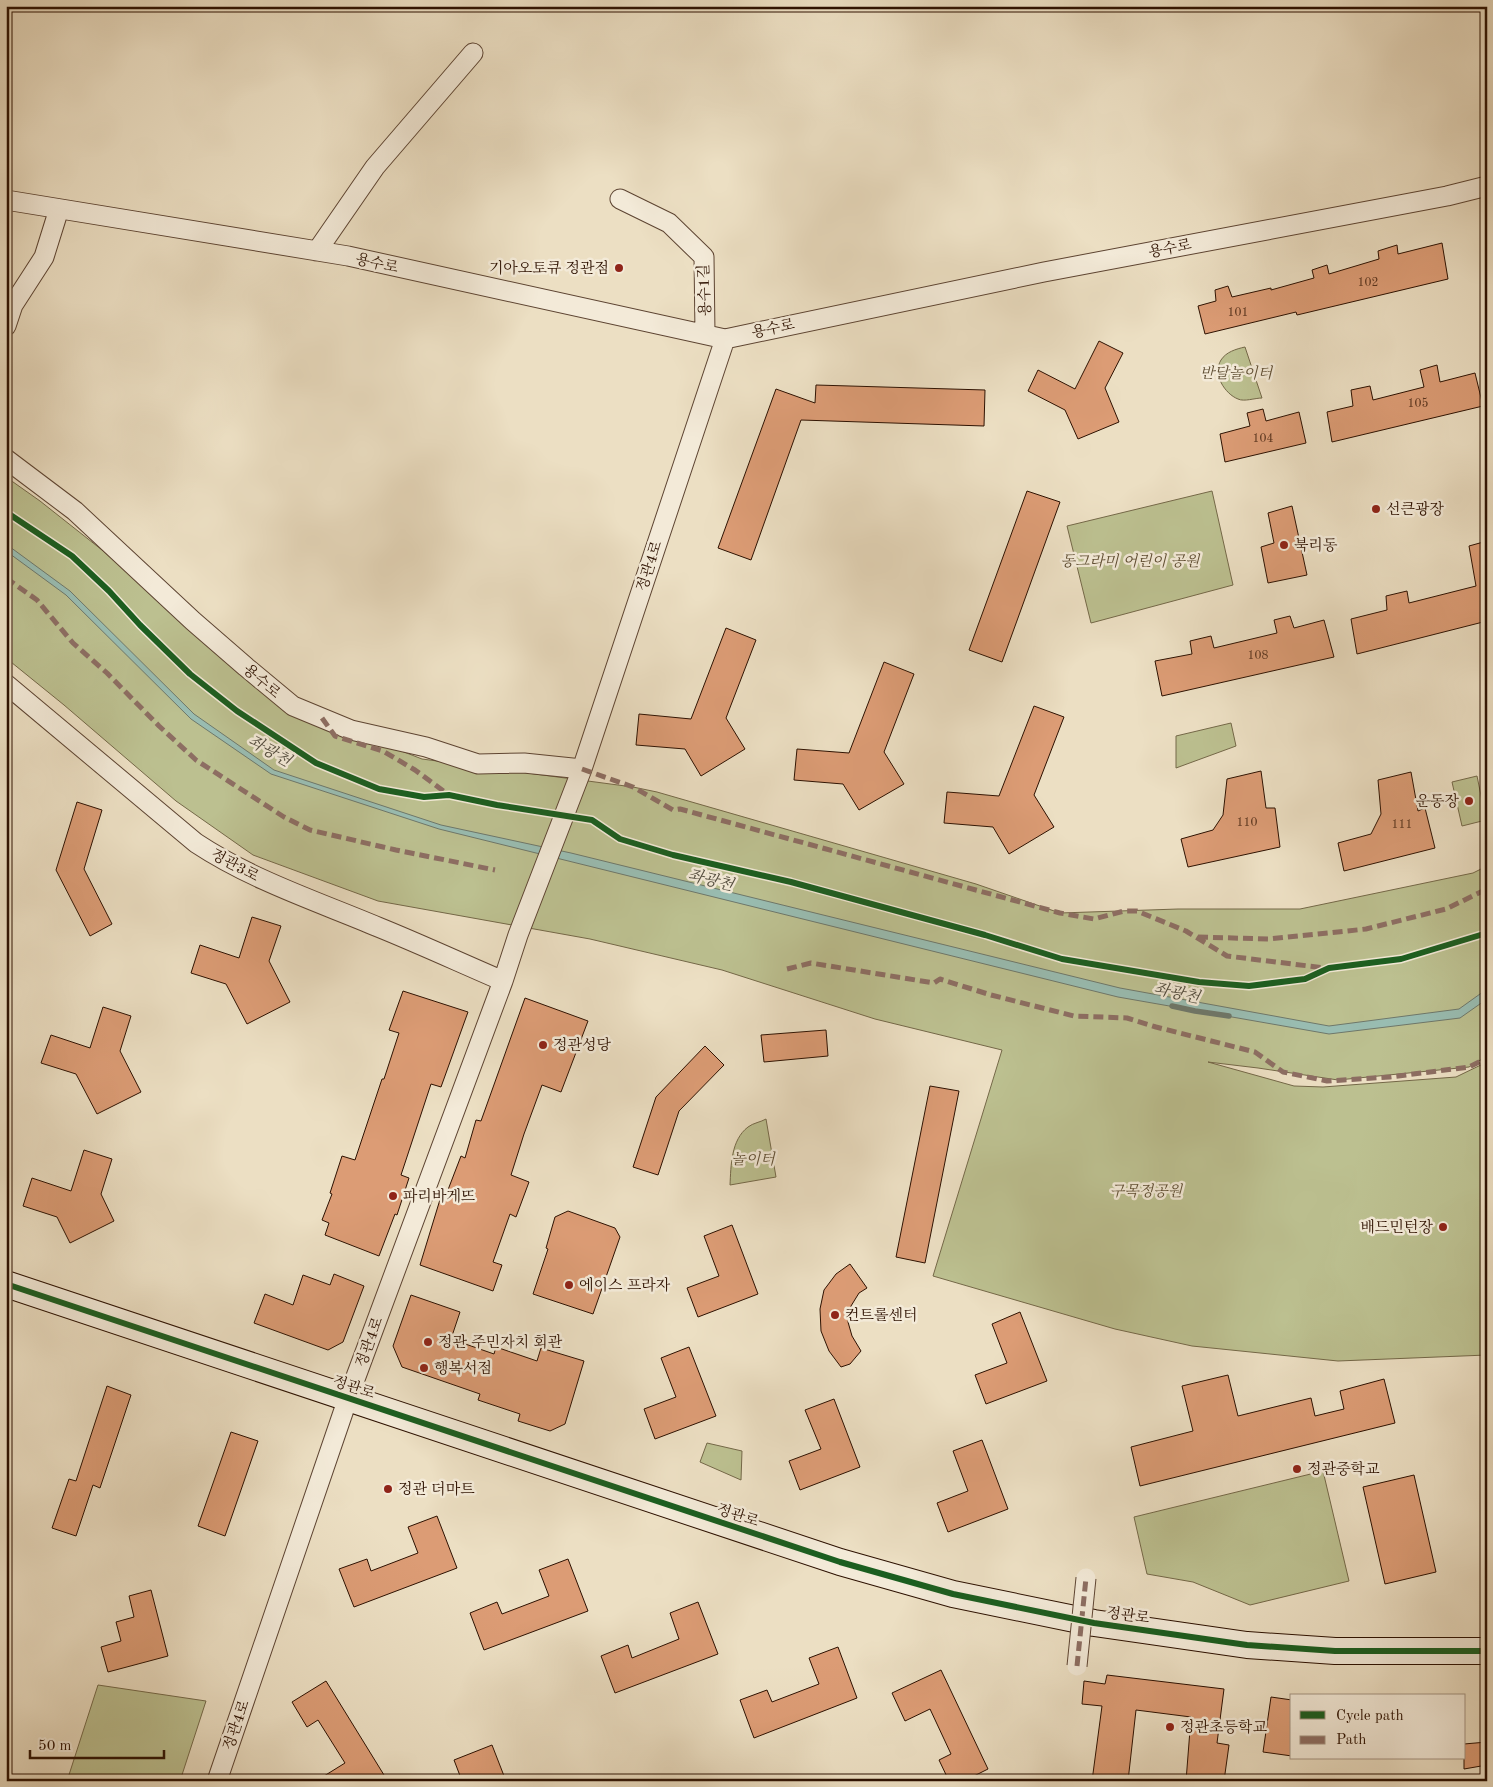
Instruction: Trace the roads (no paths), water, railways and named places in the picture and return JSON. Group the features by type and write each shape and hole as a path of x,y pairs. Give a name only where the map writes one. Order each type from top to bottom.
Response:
{"street":[{"path":"317,251 375,167 473,53"},
{"name":"용수로","path":"6,200 357,258 725,339 1044,272 1438,198 1487,186"},
{"name":"용수1길","path":"620,199 669,223 704,257 705,334"},
{"path":"6,326 13,305 44,257 59,209"},
{"name":"정관4로","path":"217,1781 348,1398 503,981 518,935 582,769 725,339"},
{"name":"용수로","path":"6,459 75,511 193,621 293,706 351,730 426,747 478,764 524,763 582,769"},
{"name":"정관3로","path":"6,684 196,843 218,857 274,885 503,981"},
{"name":"정관로","path":"6,1284 840,1562 952,1594 1094,1623 1247,1645 1335,1652 1487,1651"},
{"path":"1077,1666 1086,1578"}],"water":[{"path":"6,544 70,591 194,714 274,770 441,825 571,853 1120,988 1329,1026 1459,1009 1487,989 1487,999 1460,1018 1329,1034 1118,997 439,829 271,774 191,719 66,595 6,551"}],"waterway":[{"name":"좌광천","path":"1172,1006 1229,1016"}],"place":[{"name":"기아오토큐 정관점","path":"619,268"},
{"name":"선큰광장","path":"1376,509"},
{"name":"북리동","path":"1284,545"},
{"name":"운동장","path":"1469,801"},
{"name":"정관성당","path":"543,1045"},
{"name":"파리바게뜨","path":"393,1196"},
{"name":"배드민턴장","path":"1443,1227"},
{"name":"에이스 프라자","path":"569,1285"},
{"name":"컨트롤센터","path":"835,1315"},
{"name":"정관 주민자치 회관","path":"428,1342"},
{"name":"행복서점","path":"424,1368"},
{"name":"정관중학교","path":"1297,1469"},
{"name":"정관 더마트","path":"388,1489"},
{"name":"정관초등학교","path":"1170,1727"}],"park label":[{"name":"반달놀이터","path":"1236,373"},
{"name":"동그라미 어린이 공원","path":"1130,561"},
{"name":"놀이터","path":"753,1159"},
{"name":"구목정공원","path":"1146,1191"}]}
